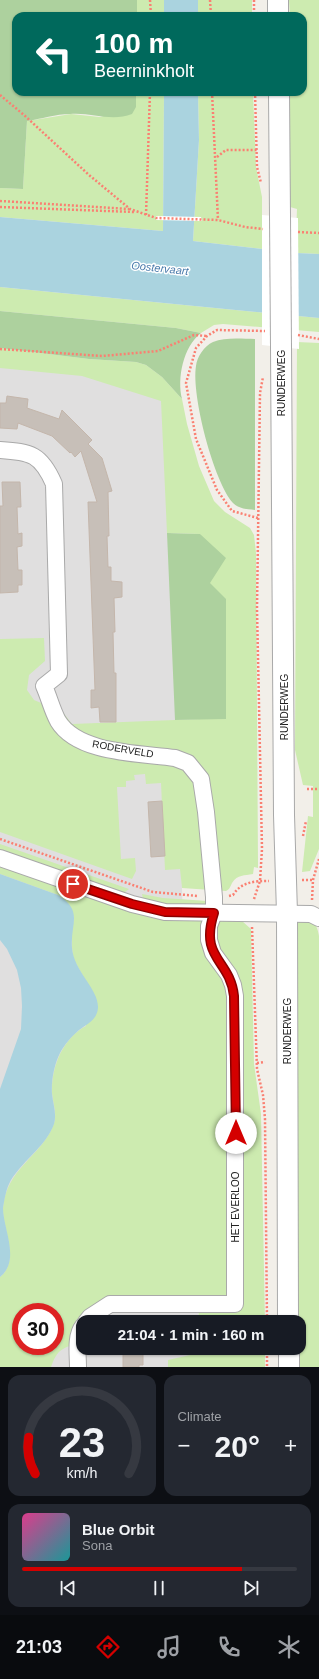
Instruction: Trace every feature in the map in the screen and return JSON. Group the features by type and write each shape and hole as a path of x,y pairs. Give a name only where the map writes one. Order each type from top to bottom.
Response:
{"street":[{"path":"278,0 278,12"},
{"name":"RUNDERWEG","path":"279,96 274,223 282,338 284,808 287,881 288,1315"},
{"name":"RODERVELD","path":"0,450 27,453 37,458 48,469 54,484 59,674 44,686 58,721 71,735 92,745 175,758 188,763 201,779 204,792 214,897 214,913"},
{"path":"0,858 132,904 165,912 287,913 315,916"},
{"name":"HET EVERLOO","path":"93,1315 110,1304 235,1304 234,996 233,985 213,953 209,940 209,926 214,913"},
{"path":"78,1355 78,1367"},
{"path":"289,1355 289,1367"}],"path":[{"path":"150,0 151,12"},
{"path":"210,0 211,12"},
{"path":"254,0 254,12"},
{"path":"0,95 24,115 88,175 130,209 146,216 156,218 201,218 218,220 245,227 274,223"},
{"path":"146,216 150,96"},
{"path":"212,96 218,220"},
{"path":"255,96 257,168 262,188"},
{"path":"216,158 226,150 257,150"},
{"path":"0,201 130,209"},
{"path":"0,207 137,212"},
{"path":"298,232 319,233"},
{"path":"258,518 232,511 218,490 196,439 186,384 196,348 207,336 217,330 256,330 282,338 319,339"},
{"path":"0,349 102,356 158,351 194,335 207,336"},
{"name":"RUNDERWEG","path":"264,372 260,393 257,609 262,849 260,881 252,905 252,913 257,1069 263,1095 265,1119 267,1315"},
{"path":"307,789 319,789"},
{"path":"0,838 153,892 214,897 233,895 237,889 244,884 260,881 313,880"},
{"path":"315,916 313,880 319,859"},
{"path":"257,1062 265,1062"},
{"path":"267,1355 267,1367"}],"shaded area":[{"path":"0,358 69,365 167,401 183,920 199,1315 76,1315 76,1355 199,1355 200,1367 0,1367"}],"green space":[{"path":"0,0 137,0 137,12 12,12 12,96 136,96 136,107 132,114 124,116 109,117 65,114 27,121 23,189 0,188"},
{"path":"137,0 164,0 164,12 137,12"},
{"path":"198,0 252,0 252,12 198,12"},
{"path":"289,0 319,0 319,254 297,253 193,241 199,140 198,96 253,96 256,167 262,197 262,229 296,233 297,209 290,207 290,96 307,96 307,12 290,12"},
{"path":"136,96 164,96 163,231 0,217 0,188 23,189 27,121 71,114 100,117 136,107"},
{"path":"0,287 319,318 319,332 223,324 214,325 201,333 176,328 0,311"},
{"path":"0,311 176,328 201,333 190,346 183,363 180,382 182,399 162,377 146,365 136,362 89,359 0,348"},
{"path":"228,339 255,339 255,510 240,508 235,505 218,477 200,417 195,379 198,359 204,349 213,342"},
{"path":"297,342 319,343 319,849 310,871 302,872 308,816 313,817 313,786 303,785 295,750"},
{"path":"0,348 89,359 136,362 146,365 162,377 182,399 187,424 199,466 214,501 225,512 250,528 254,535 256,553 258,868 254,867 253,874 241,876 234,880 229,889 226,891 182,888 180,869 165,870 161,783 146,784 145,774 134,775 135,780 126,781 126,787 117,787 121,859 135,858 136,871 132,879 0,832 0,639 44,638 45,661 29,675 27,690 34,700 46,705 58,730 140,750 74,732 55,702 72,724 226,718 210,583 200,534 167,533 161,401 82,376 0,368"},
{"path":"167,533 200,534 226,558 210,583 226,599 226,719 175,720"},
{"path":"0,844 129,889 121,893 0,850"},
{"path":"0,865 151,918 242,921 251,929 254,1064 261,1114 265,1315 199,1315 198,1299 89,1310 82,1315 76,1315 72,1345 64,1349 64,1303 12,1303 12,1355 57,1355 51,1367 0,1367 0,1277 6,1270 10,1253 3,1216 6,1195 10,1183 17,1173 48,1137 55,1118 52,1083 56,1064 60,1054 71,1038 86,1026 83,976 73,958 72,932 74,917 58,895 0,874"},
{"path":"142,894 163,898 208,901 208,907 156,904 143,899"},
{"path":"297,915 312,921 317,927 319,936 319,1367 298,1367 298,1355 306,1355 306,1315 297,1315"},
{"path":"190,1355 265,1355 265,1367 168,1367 168,1360"}],"water":[{"path":"164,0 198,0 198,12 164,12"},
{"name":"Oostervaart","path":"164,96 198,96 199,140 193,241 297,253 319,254 319,318 0,287 0,217 163,231"},
{"path":"0,874 58,895 71,907 74,918 72,948 74,957 77,965 95,994 98,1008 94,1019 74,1035 60,1053 53,1073 52,1084 55,1113 54,1124 45,1140 13,1176 8,1186 3,1208 10,1253 6,1270 0,1277 0,1089 21,1029 22,1006 21,988 17,970 7,949 0,940"}],"pier":[{"path":"262,215 298,218 299,349 262,345"},
{"path":"156,216 201,217 202,221 156,220"}],"building":[{"path":"7,396 28,399 27,408 59,419 62,410 92,440 88,444 102,458 112,491 108,492 108,567 111,567 111,581 122,582 122,597 114,598 115,632 113,632 114,673 116,673 116,722 100,722 99,707 91,708 91,690 95,690 88,502 97,502 81,451 75,457 52,436 18,423 17,429 0,428 0,403 6,403"},
{"path":"2,482 20,482 21,507 17,507 18,534 22,533 22,546 17,547 18,570 22,570 22,585 18,585 18,592 0,593 0,506 3,506"},
{"path":"162,801 165,856 151,857 148,802"},
{"path":"123,1355 143,1355 143,1365 139,1365 139,1367 123,1367"}],"route":[{"path":"73,884 132,904 165,912 214,913 209,926 209,940 213,953 233,985 236,1070 236,1133"}]}
